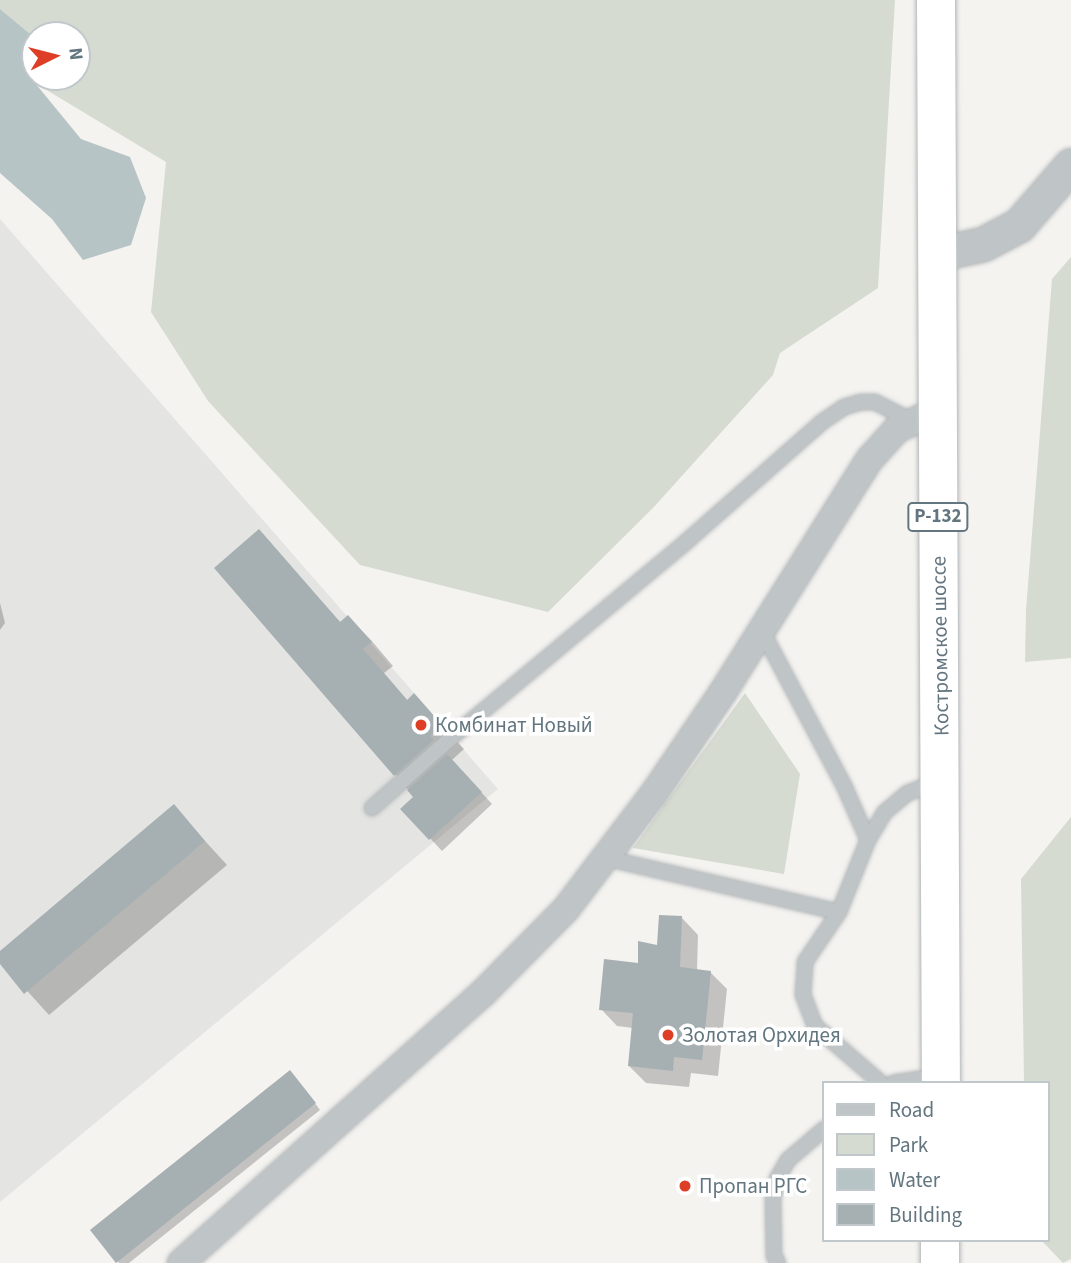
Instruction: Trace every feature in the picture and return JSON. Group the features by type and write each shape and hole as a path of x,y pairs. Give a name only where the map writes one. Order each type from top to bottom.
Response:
{"highway":[{"name":"Костромское шоссе","path":"936,0 936,254 925,416 941,780 941,1079"},
{"path":"940,1242 940,1263"}],"street":[{"path":"936,254 983,244 1019,225 1071,165"},
{"path":"181,1263 483,993 566,909 673,765 762,631 870,458 883,441 925,416"}],"lane":[{"path":"372,808 452,737 686,542 822,422 844,407 861,402 875,402 925,416"},
{"path":"762,631 845,788 868,840"},
{"path":"879,1081 814,1026 803,994 805,962 839,912 868,840 885,812 908,793 941,780"},
{"path":"605,858 839,912"},
{"path":"917,1081 941,1079"},
{"path":"778,1263 774,1256 773,1198 777,1178 788,1160 822,1131"}],"shaded area":[{"path":"0,219 498,789 0,1202"}],"green space":[{"path":"0,0 895,0 878,288 780,353 773,375 653,508 548,612 360,565 208,401 151,312 166,162 48,91 91,91 91,21 21,21 21,26 0,9"},
{"path":"1071,257 1071,658 1025,662 1026,610 1052,279"},
{"path":"745,693 800,774 784,874 633,848"},
{"path":"1071,817 1071,1259 1063,1263 1043,1242 1050,1242 1050,1081 1024,1081 1021,879"}],"water":[{"path":"0,9 21,26 21,91 42,91 81,139 130,157 146,198 131,245 83,260 52,219 0,173"}],"building":[{"path":"259,529 340,622 348,615 372,642 363,649 407,700 414,693 442,725 430,736 434,740 394,776 214,568"},
{"path":"447,754 482,792 429,840 400,809 413,797 407,790"},
{"path":"174,804 205,841 24,994 0,964 0,951"},
{"name":"Золотая Орхидея","path":"659,915 682,916 680,967 711,971 702,1060 674,1057 673,1071 628,1066 633,1013 599,1010 604,959 638,963 638,941 657,945"},
{"path":"290,1070 316,1103 116,1263 90,1230"}],"place":[{"name":"Комбинат Новый","path":"421,725"},
{"name":"Золотая Орхидея","path":"668,1035"},
{"name":"Пропан РГС","path":"685,1186"}]}
